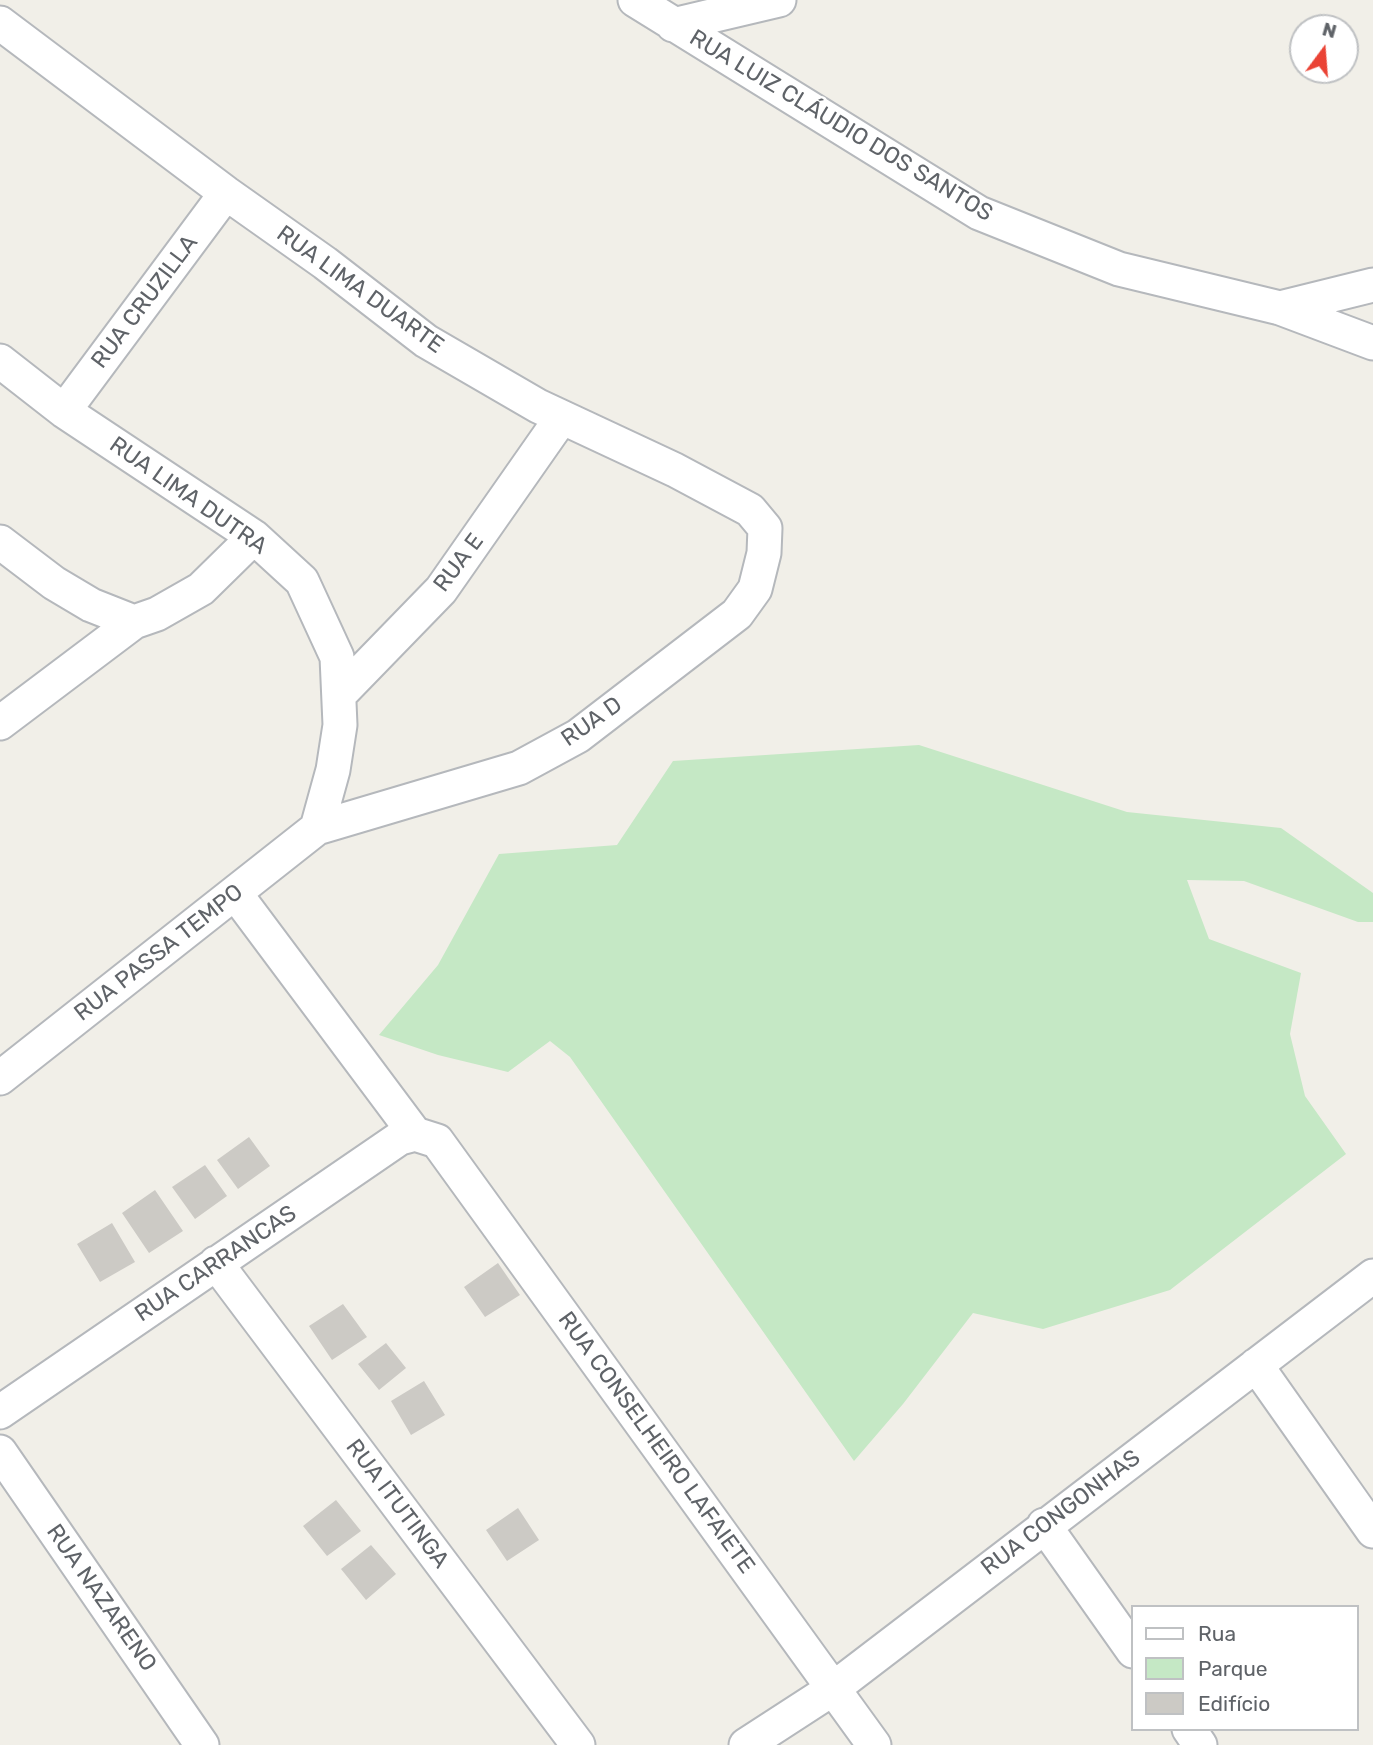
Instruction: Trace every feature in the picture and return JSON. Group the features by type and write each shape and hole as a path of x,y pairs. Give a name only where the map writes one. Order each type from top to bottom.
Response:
{"street":[{"name":"RUA LUIZ CLÁUDIO DOS SANTOS","path":"635,0 979,213 1119,269 1280,308 1373,343"},
{"path":"673,25 779,0"},
{"name":"RUA LIMA DUARTE","path":"0,23 426,341 538,406 675,470 750,510"},
{"name":"RUA CRUZILLA","path":"64,411 226,193"},
{"path":"1280,308 1373,285"},
{"name":"RUA LIMA DUTRA","path":"0,362 64,411 254,537 302,581 337,657 340,725 333,770 317,828"},
{"name":"RUA E","path":"339,695 441,590 562,417"},
{"name":"RUA D","path":"317,828 519,768 578,736 737,614 755,589 764,553 765,527 750,510"},
{"path":"0,723 134,622 157,614 201,589 254,537"},
{"path":"0,542 54,583 82,600 134,622"},
{"name":"RUA PASSA TEMPO","path":"0,1077 317,828"},
{"name":"RUA CONSELHEIRO LAFAIETE","path":"235,893 426,1137 874,1745"},
{"name":"RUA CARRANCAS","path":"0,1412 400,1138 426,1137"},
{"name":"RUA ITUTINGA","path":"216,1263 578,1745"},
{"name":"RUA CONGONHAS","path":"746,1745 834,1688 1373,1276"},
{"path":"1256,1365 1373,1531"},
{"name":"RUA NAZARENO","path":"0,1452 202,1745"},
{"path":"1044,1525 1132,1650"}],"green space":[{"path":"919,745 1127,812 1281,828 1373,893 1373,922 1358,922 1244,881 1187,880 1209,939 1301,973 1290,1034 1305,1096 1346,1154 1170,1290 1043,1329 973,1313 903,1404 854,1461 570,1057 550,1041 508,1072 438,1055 379,1035 438,965 499,854 617,845 673,761"}],"building":[{"path":"249,1137 270,1166 238,1189 217,1160"},
{"path":"205,1165 227,1196 195,1219 172,1187"},
{"path":"155,1190 183,1231 149,1253 122,1213"},
{"path":"112,1223 135,1262 100,1282 77,1244"},
{"path":"498,1263 520,1295 485,1317 464,1287"},
{"path":"343,1304 367,1337 332,1360 309,1326"},
{"path":"386,1343 406,1368 379,1390 358,1364"},
{"path":"424,1381 445,1415 411,1435 391,1401"},
{"path":"336,1500 361,1531 327,1556 303,1526"},
{"path":"518,1508 539,1540 507,1561 486,1530"},
{"path":"371,1545 396,1574 366,1600 341,1569"}]}
